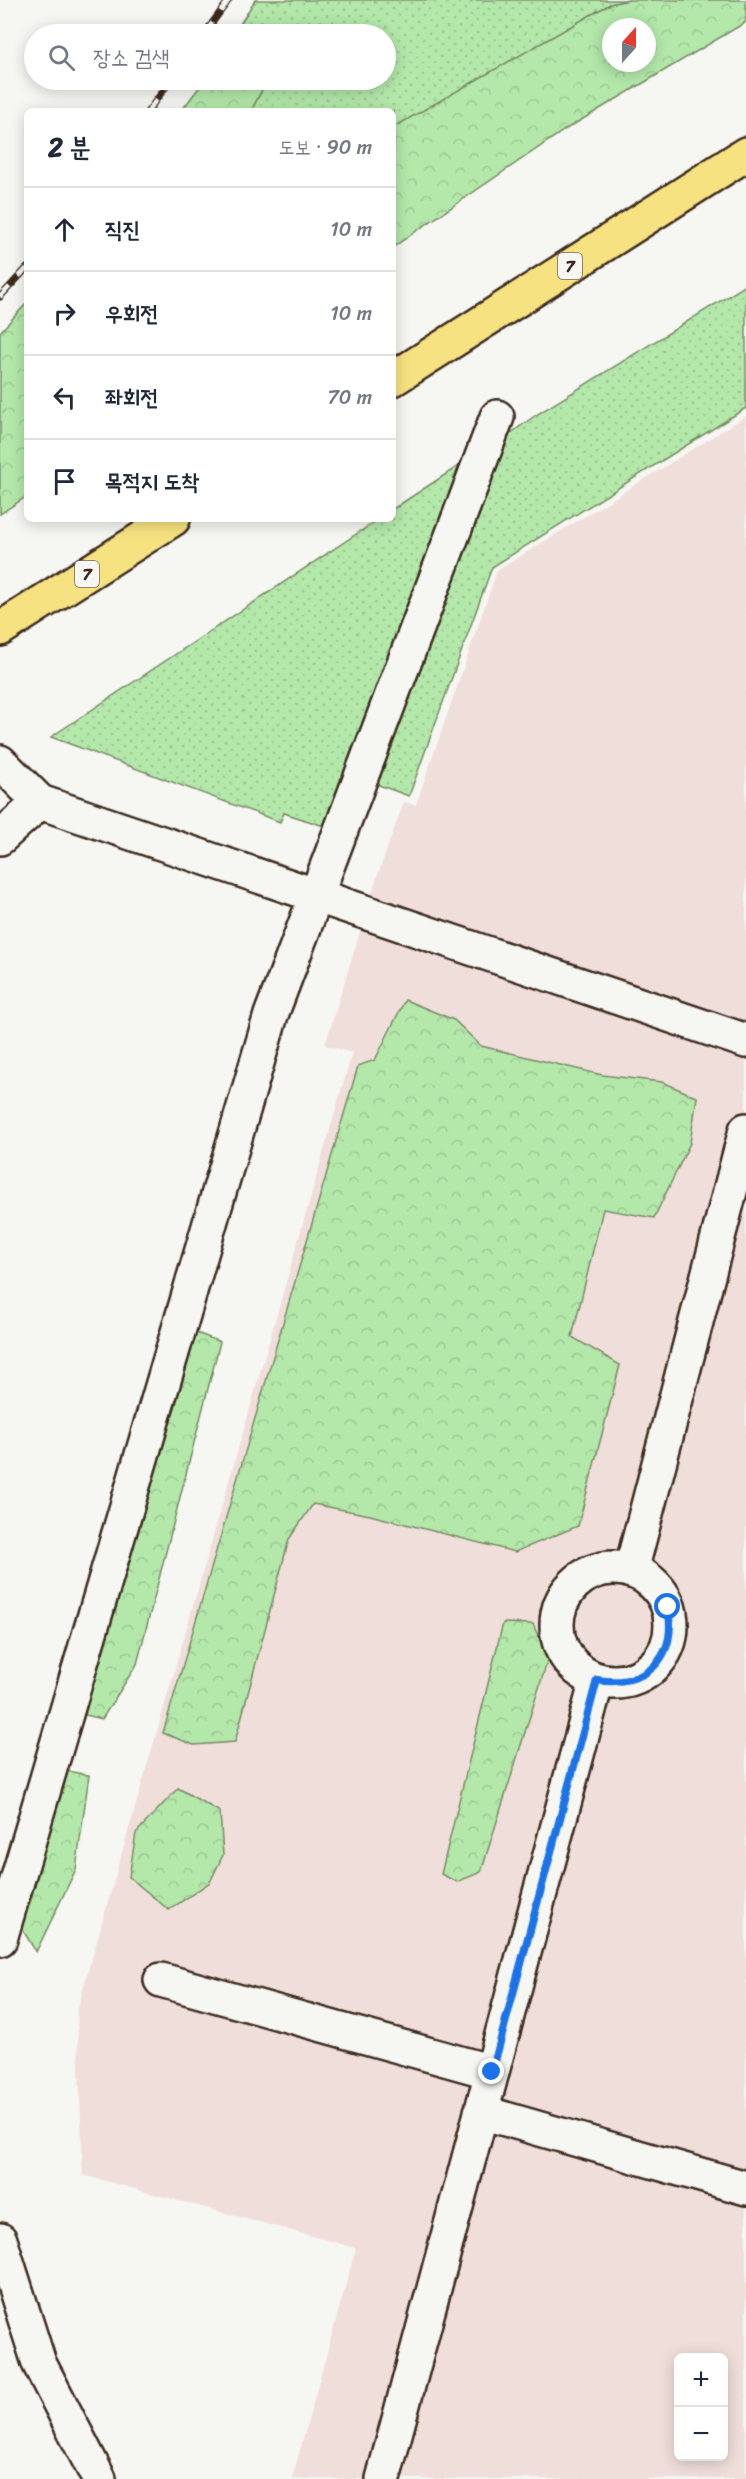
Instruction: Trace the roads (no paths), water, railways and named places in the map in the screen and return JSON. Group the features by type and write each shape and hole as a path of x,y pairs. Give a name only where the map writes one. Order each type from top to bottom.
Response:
{"highway":[{"name":"7","path":"396,377 746,153"},
{"name":"7","path":"0,629 168,522"}],"lane":[{"path":"0,1939 267,1026 497,417"},
{"path":"0,762 40,802 746,1041"},
{"path":"0,838 40,802"},
{"path":"631,1570 746,1130"},
{"path":"613,1568 631,1570 647,1579 660,1591 668,1607 671,1625 669,1642 661,1658 648,1671 632,1680 615,1683 597,1680 581,1672 568,1660 560,1644 556,1626 559,1608 567,1592 587,1575 613,1568"},
{"path":"383,2479 597,1680"},
{"path":"161,1980 492,2072"},
{"path":"481,2112 746,2187"},
{"path":"0,2240 39,2363 99,2479"}],"railway":[{"path":"211,24 229,0"},
{"path":"150,108 164,90"},
{"path":"0,297 24,271"}]}
